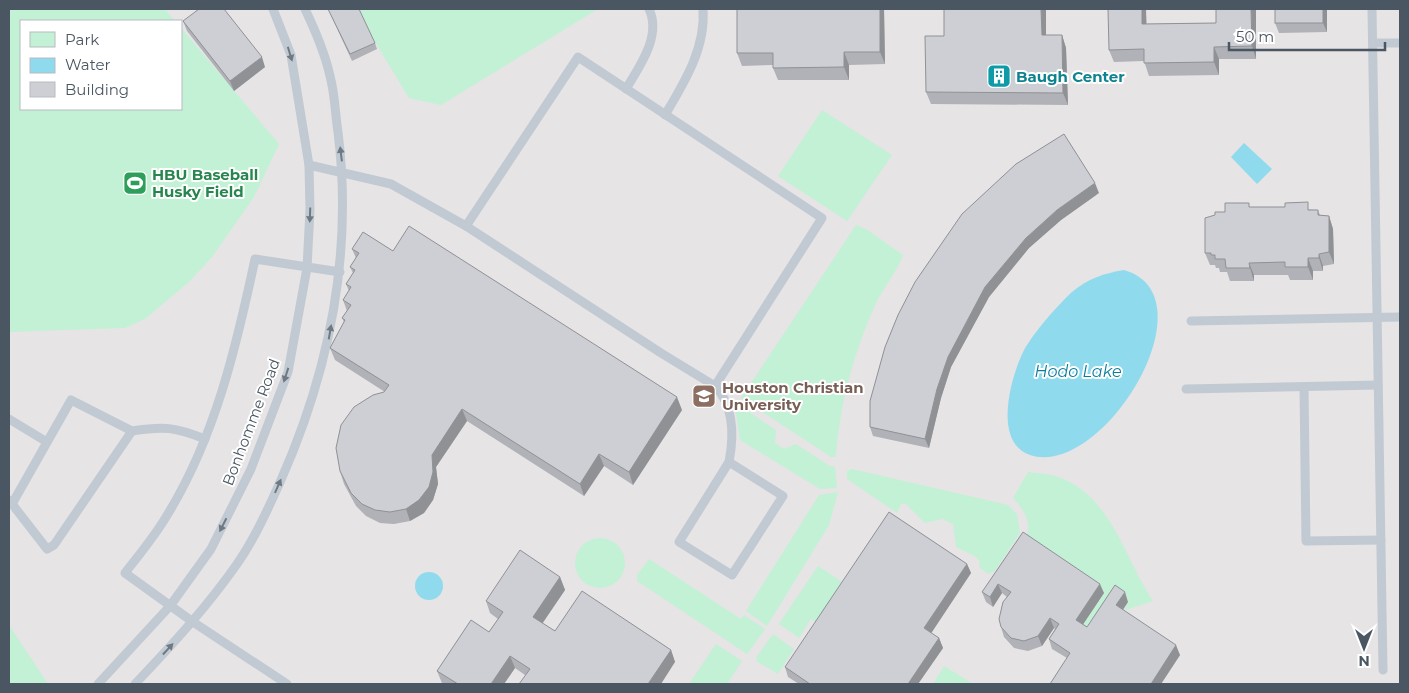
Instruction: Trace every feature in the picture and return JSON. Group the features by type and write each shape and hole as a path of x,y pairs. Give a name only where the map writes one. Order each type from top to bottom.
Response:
{"lane":[{"name":"Bonhomme Road","path":"98,684 170,606 211,549 251,469 288,372 307,268 310,210 309,165 291,55 273,9"},
{"path":"135,684 193,622 238,563 260,526 297,445 328,345 340,272 344,213 343,174 330,76 316,32 305,9"},
{"path":"626,89 649,45 652,27 649,9"},
{"path":"664,115 685,81 696,58 703,9"},
{"path":"1372,9 1383,670"},
{"path":"1373,43 1400,43"},
{"path":"466,226 578,57 822,218 714,386"},
{"path":"309,165 391,184 466,226 661,354 714,386 727,403 731,427 729,462 679,542 732,576 783,496 729,462"},
{"path":"287,684 193,622 125,573 165,518 205,439 240,331 254,258 340,272"},
{"path":"1191,321 1400,317"},
{"path":"1186,389 1378,385"},
{"path":"1304,387 1306,541 1381,540"},
{"path":"132,431 54,545 47,549 10,502 71,400 132,431 159,427 178,428 205,439"},
{"path":"9,419 47,442"}],"shaded area":[{"name":"Houston Christian University","path":"9,9 1400,9 1400,684 9,684"}],"green space":[{"name":"HBU Baseball Husky Field","path":"9,9 165,9 174,20 20,20 20,110 182,110 182,29 279,144 254,197 212,257 190,281 145,319 125,328 9,332"},
{"path":"355,9 598,9 441,105 409,98"},
{"path":"822,110 892,155 847,221 778,176"},
{"path":"856,225 866,229 903,255 875,305 854,360 841,416 836,454 835,457 831,457 741,398"},
{"path":"737,404 776,430 775,443 784,449 796,444 830,466 835,467 837,488 820,489 740,440 735,407"},
{"path":"852,469 1008,505 1017,514 1020,533 995,571 988,574 979,567 980,562 976,557 956,547 953,524 942,519 925,523 906,504 901,504 897,513 847,479 847,471"},
{"path":"1028,472 1055,476 1074,484 1090,497 1114,529 1153,601 1123,611 1129,602 1118,595 1091,637 1080,629 1104,593 1100,590 1100,583 1025,540 1028,522 1021,507 1013,498"},
{"path":"838,492 829,525 767,626 746,611 819,495"},
{"path":"595,538 605,538 618,545 625,558 625,568 618,581 605,588 595,588 586,584 579,577 575,568 575,558 579,549 586,542"},
{"path":"649,559 741,619 744,615 765,629 747,654 637,581 637,575"},
{"path":"818,566 847,585 820,625 811,619 799,638 779,624"},
{"path":"9,625 48,684 9,684"},
{"path":"773,634 794,649 778,674 756,661 757,656"},
{"path":"716,644 742,661 727,684 689,684"},
{"path":"944,666 973,684 933,684"}],"water":[{"path":"1244,143 1272,169 1257,184 1231,157"},
{"name":"Hodo Lake","path":"1124,270 1149,286 1158,313 1153,346 1138,381 1116,414 1088,440 1059,455 1030,455 1018,448 1011,437 1008,423 1010,391 1024,350 1046,320 1072,292 1096,277"},
{"path":"429,572 439,576 443,586 439,596 429,600 419,596 415,586 419,576"}],"building":[{"path":"199,9 224,9 262,57 230,81 183,21"},
{"path":"328,9 359,9 375,43 350,54"},
{"path":"737,9 880,9 880,52 844,52 844,67 773,68 773,53 737,53"},
{"name":"Baugh Center","path":"944,9 1041,9 1042,35 1062,35 1063,93 926,92 925,36 944,36"},
{"path":"1108,9 1142,9 1142,24 1216,23 1216,9 1251,9 1252,46 1214,47 1214,62 1144,63 1144,49 1109,50"},
{"path":"1275,9 1323,9 1323,23 1275,23"},
{"path":"1064,134 1095,183 1057,210 1026,238 985,287 948,357 937,389 925,439 870,427 870,401 885,347 898,315 915,282 962,214 1016,164"},
{"path":"1308,202 1308,210 1318,210 1318,215 1329,216 1329,252 1319,254 1319,258 1308,258 1308,267 1285,267 1285,262 1249,263 1250,268 1226,268 1225,259 1215,259 1215,255 1205,253 1205,218 1215,215 1215,212 1225,212 1225,203 1249,203 1249,207 1285,207 1285,203"},
{"path":"409,226 677,397 629,472 599,454 580,484 462,409 432,455 433,472 429,487 419,500 406,509 390,512 375,510 362,504 351,493 340,471 336,448 341,425 354,407 373,395 384,392 389,385 330,348 345,320 342,318 351,305 343,300 351,287 346,284 355,270 350,267 359,253 352,249 363,232 393,251"},
{"path":"889,512 967,564 924,628 939,638 908,684 810,684 785,667"},
{"path":"1023,532 1100,584 1076,620 1087,627 1115,585 1125,592 1116,605 1176,645 1151,684 1050,684 1070,653 1049,639 1059,624 1050,618 1038,636 1024,641 1011,638 1001,627 999,619 1003,602 1011,592 998,584 990,597 982,592"},
{"path":"520,550 560,577 533,617 555,631 582,591 671,650 648,684 519,684 530,669 510,656 491,684 458,684 437,671 471,620 489,632 503,612 486,601"}],"place":[{"name":"Baugh Center","path":"999,76"},
{"name":"HBU Baseball Husky Field","path":"135,183"},
{"name":"Houston Christian University","path":"704,396"}]}
